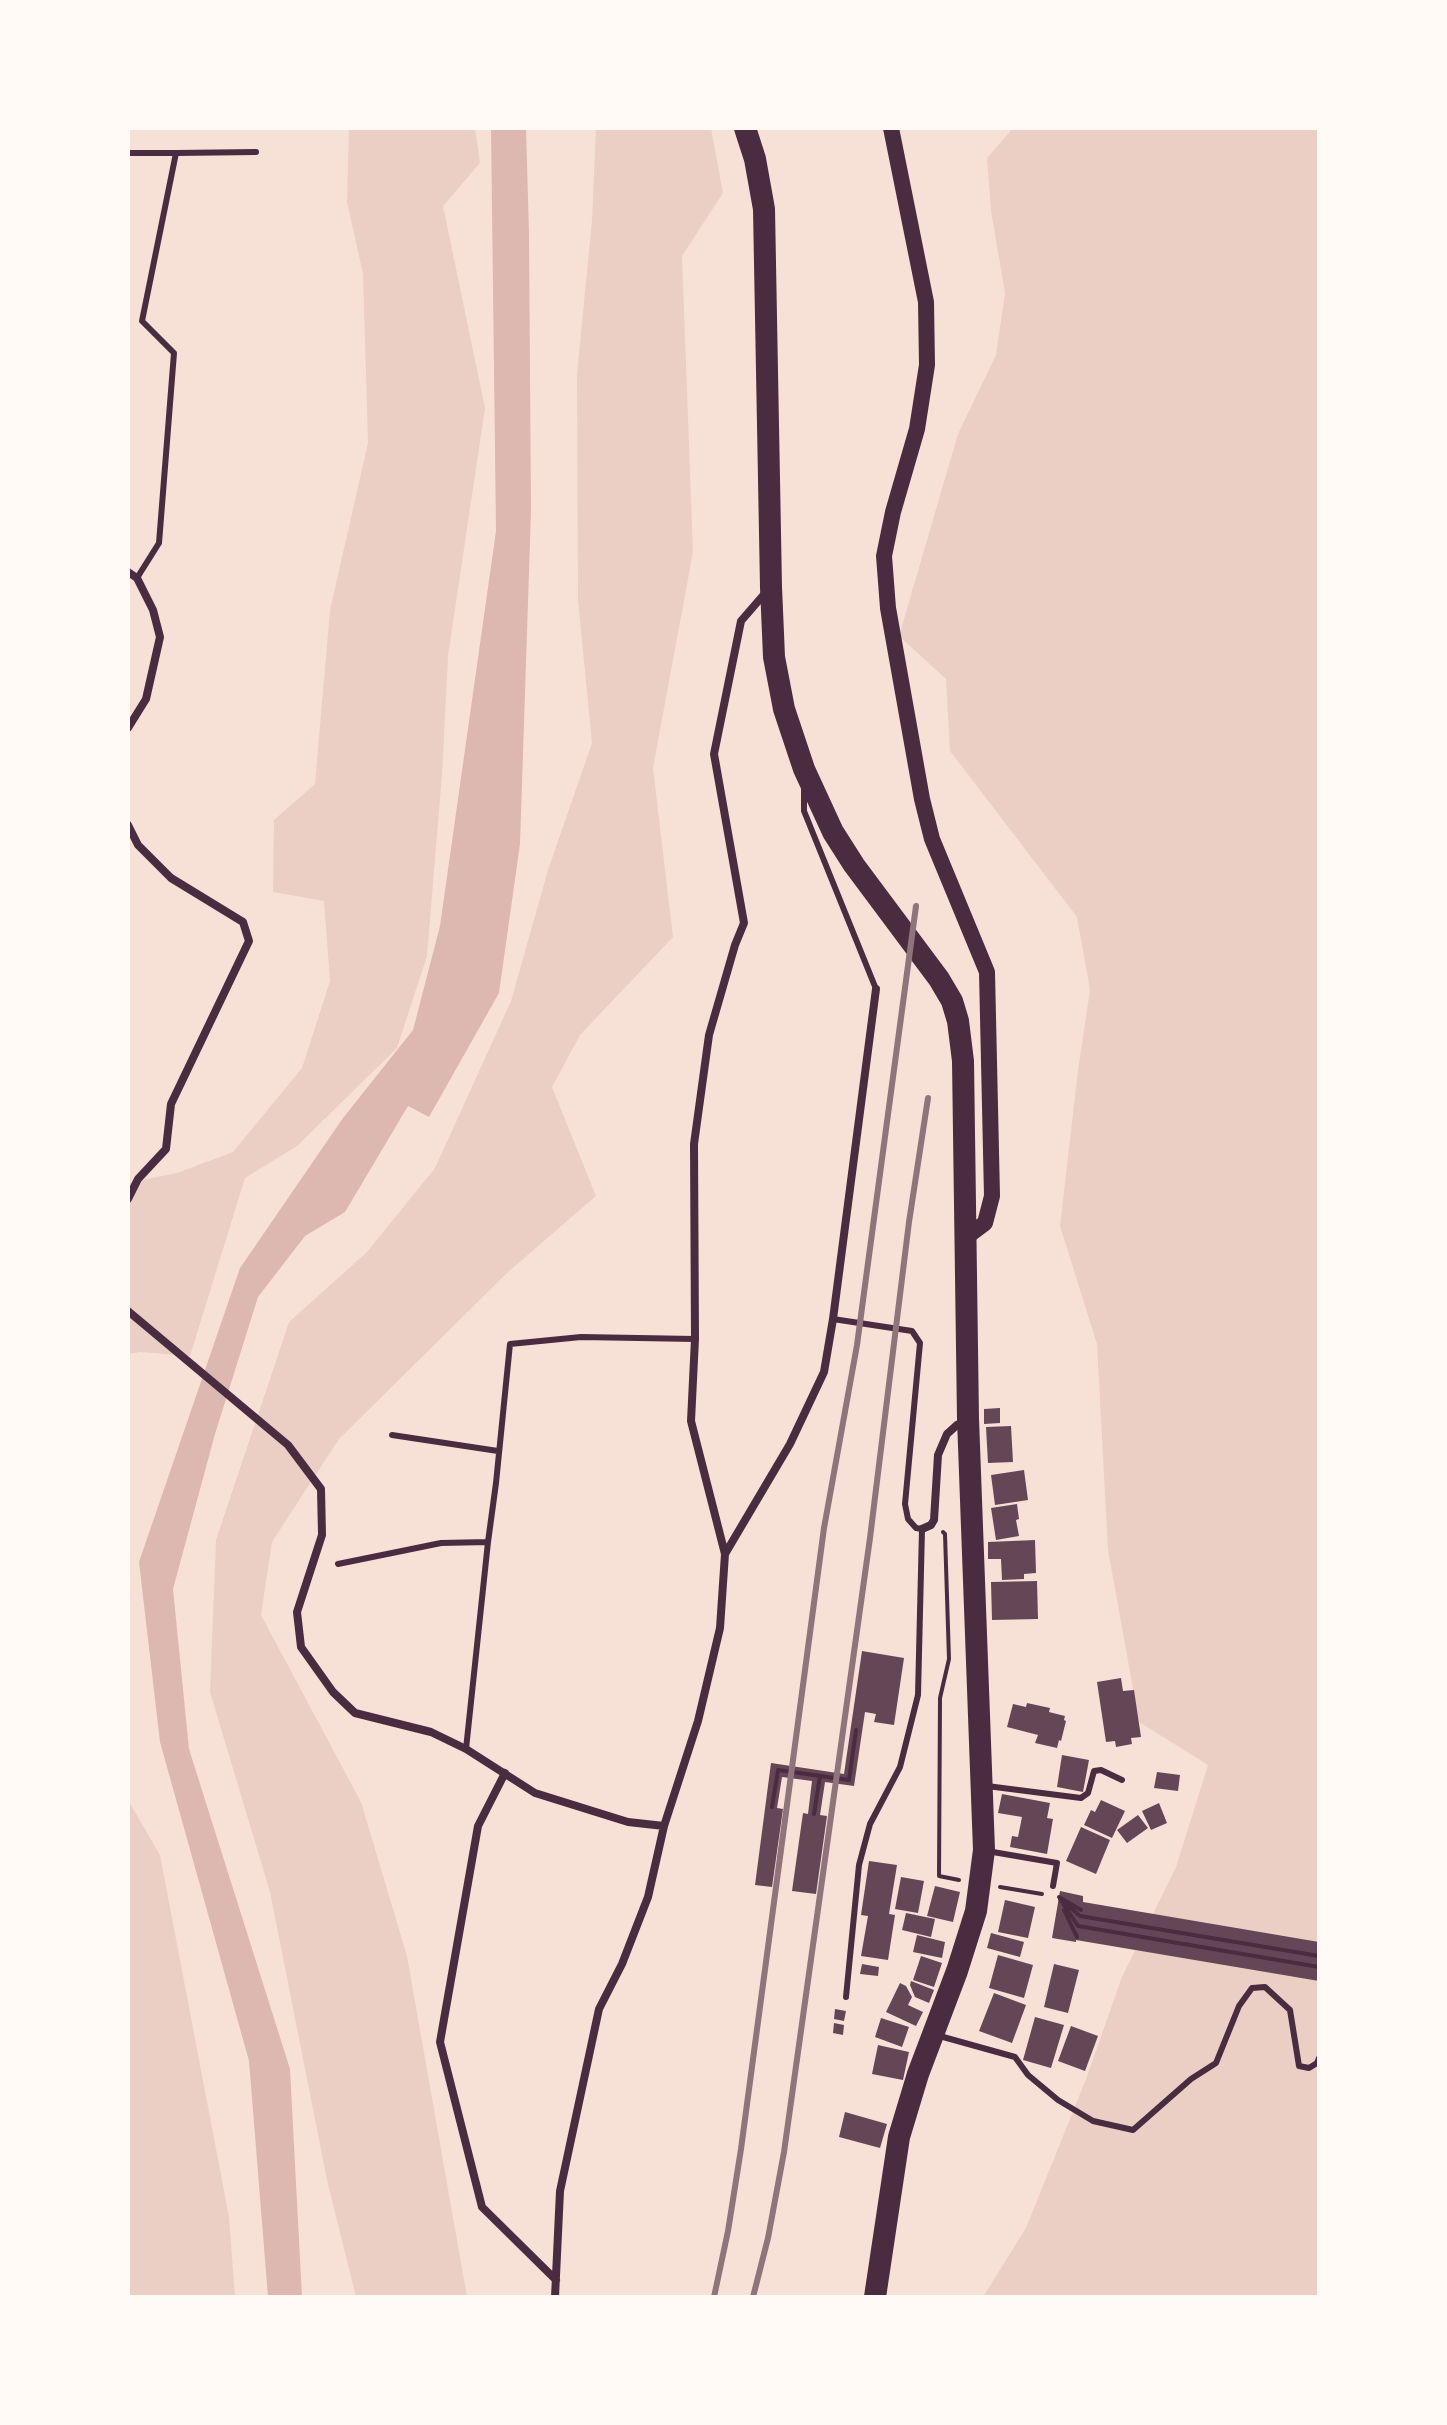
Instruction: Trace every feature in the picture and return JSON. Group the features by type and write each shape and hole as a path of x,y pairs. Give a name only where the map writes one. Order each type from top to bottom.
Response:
{"highway":[{"path":"745,128 755,159 764,209 771,587 774,657 784,709 804,769 833,832 939,979 952,1001 961,1039 968,1419 984,1850 976,1911 899,2137 875,2297"}],"main road":[{"path":"891,128 926,302 927,365 917,429 884,556 888,608 932,839 987,972 992,1196 985,1223 965,1238"}],"street":[{"path":"128,572 137,578 153,610 160,637 146,699 128,728"},
{"path":"555,2297 560,2191 599,2009 622,1964 648,1897 664,1826 698,1721 720,1628 725,1554 691,1421 695,1339 694,1144 709,1035 744,923 714,754 741,621 771,587"},
{"path":"128,825 138,845 171,878 243,922 249,941 171,1104 166,1149 138,1179 128,1199"},
{"path":"725,1554 790,1444 824,1372 876,989"},
{"path":"128,1311 288,1445 321,1489 322,1535 297,1612 301,1647 333,1692 355,1713 431,1732 466,1749 535,1793 628,1822 664,1826"},
{"path":"922,1529 934,1520 938,1455 947,1434 968,1419"},
{"path":"505,1773 478,1826 440,2042 482,2207 556,2280"}],"lane":[{"path":"128,153 256,152"},
{"path":"137,578 159,543 174,353 142,321 176,153"},
{"path":"804,769 804,811 876,989"},
{"path":"833,1319 912,1331 920,1343 905,1504 908,1519 916,1528 922,1529 918,1695 900,1767 870,1824 859,1865 846,1997"},
{"path":"466,1749 510,1344 581,1337 695,1339"},
{"path":"392,1435 498,1451"},
{"path":"338,1564 441,1543 488,1542"},
{"path":"982,1785 1081,1798 1088,1793 1094,1771 1101,1770 1122,1780"},
{"path":"984,1850 1057,1863 1053,1886"},
{"path":"933,2034 1015,2057 1028,2075 1058,2100 1093,2121 1133,2130 1191,2079 1216,2063 1239,2006 1252,1988 1265,1987 1290,2010 1299,2066 1309,2068 1319,2058"}],"path":[{"path":"934,1520 945,1534 949,1659 940,1698 939,1876"},
{"path":"772,1807 778,1770 849,1780 856,1730"},
{"path":"814,1814 820,1776"},
{"path":"1059,1897 1081,1910"},
{"path":"1059,1897 1078,1926 1319,1967"},
{"path":"1059,1897 1077,1937"},
{"path":"1059,1897 1080,1916 1319,1956"}],"shaded area":[{"path":"349,128 475,128 480,163 443,206 485,408 448,656 427,956 397,1048 297,1146 245,1178 190,1356 128,1354 128,1183 177,1173 233,1152 302,1068 330,981 324,901 273,892 274,820 315,784 330,610 368,443 363,274 347,202"},
{"path":"491,128 526,128 529,233 531,512 520,844 499,993 429,1117 408,1106 345,1212 305,1236 258,1297 215,1434 173,1589 189,1749 290,2069 302,2297 268,2297 249,2061 160,1742 139,1562 240,1268 343,1118 413,1030 440,926 496,531"},
{"path":"596,128 711,128 723,193 682,256 693,552 653,768 673,937 580,1035 552,1087 596,1196 508,1272 339,1439 272,1542 261,1615 361,1802 407,1956 467,2297 356,2297 327,2180 270,1892 210,1692 216,1540 289,1322 367,1252 435,1168 511,1001 548,870 592,743 578,600 577,374 592,220"},
{"path":"1013,128 1319,128 1319,2297 983,2297 1026,2228 1086,2079 1122,1977 1176,1867 1208,1765 1139,1722 1108,1550 1097,1344 1060,1226 1090,990 1077,917 950,751 946,679 899,636 958,434 996,355 1005,293 991,211 987,158"},
{"path":"128,1800 160,1855 229,2217 235,2297 128,2297"}],"building":[{"path":"1000,1408 1000,1423 984,1424 984,1409"},
{"path":"1011,1426 1013,1462 988,1463 986,1427"},
{"path":"1024,1470 1028,1500 995,1505 991,1475"},
{"path":"1017,1504 1019,1536 996,1540 991,1508"},
{"path":"1035,1540 1036,1573 1024,1574 1024,1579 1002,1580 1001,1559 988,1559 988,1542"},
{"path":"1037,1581 1038,1619 992,1620 991,1582"},
{"path":"862,1651 904,1658 894,1725 874,1722 876,1714 865,1712 854,1786 825,1782 820,1815 827,1816 816,1894 792,1891 803,1813 808,1814 812,1781 782,1777 777,1808 783,1809 772,1887 755,1885 771,1763 844,1774"},
{"path":"1121,1678 1123,1691 1134,1690 1141,1737 1131,1738 1132,1744 1116,1747 1115,1741 1106,1742 1097,1682"},
{"path":"1027,1703 1050,1708 1049,1712 1065,1716 1057,1748 1035,1743 1038,1735 1007,1727 1013,1704 1026,1707"},
{"path":"1062,1755 1089,1760 1083,1792 1057,1787"},
{"path":"1157,1772 1180,1775 1178,1791 1154,1788"},
{"path":"1002,1794 1050,1803 1047,1818 1053,1819 1047,1854 1010,1847 1012,1836 1018,1837 1022,1817 998,1813"},
{"path":"1101,1800 1125,1811 1112,1838 1084,1825 1091,1810 1095,1812"},
{"path":"1159,1803 1167,1823 1151,1830 1142,1811"},
{"path":"1138,1815 1148,1828 1127,1843 1117,1830"},
{"path":"1081,1827 1110,1840 1096,1874 1066,1861"},
{"path":"869,1861 897,1865 889,1914 895,1915 888,1960 861,1956 868,1916 861,1915"},
{"path":"901,1877 924,1881 918,1913 895,1909"},
{"path":"935,1886 960,1892 953,1922 927,1916"},
{"path":"1060,1891 1083,1896 1083,1902 1319,1942 1319,1981 1052,1938"},
{"path":"1005,1900 1035,1907 1028,1938 998,1932"},
{"path":"906,1913 935,1919 931,1937 902,1930"},
{"path":"991,1933 1024,1942 1020,1957 987,1948"},
{"path":"917,1935 945,1942 942,1958 913,1952"},
{"path":"998,1955 1033,1965 1024,1998 989,1988"},
{"path":"921,1956 942,1963 934,1987 913,1980"},
{"path":"862,1964 879,1967 878,1976 860,1974"},
{"path":"1054,1964 1079,1970 1068,2013 1044,2007"},
{"path":"911,1981 934,1990 929,2003 915,1997"},
{"path":"900,1983 906,1986 912,1997 908,2005 923,2012 916,2026 886,2012"},
{"path":"994,1993 1026,2005 1012,2043 979,2031"},
{"path":"835,2009 846,2011 844,2021 834,2019"},
{"path":"1035,2017 1064,2025 1051,2068 1023,2060"},
{"path":"881,2018 909,2027 902,2047 875,2037"},
{"path":"834,2023 844,2025 843,2035 833,2033"},
{"path":"1071,2026 1098,2036 1085,2071 1058,2061"},
{"path":"878,2045 909,2052 903,2080 872,2074"},
{"path":"845,2112 887,2124 880,2148 839,2137"}],"railway":[{"path":"714,2297 741,2149 824,1528 857,1345 916,906"},
{"path":"753,2297 784,2152 928,1098"}]}
